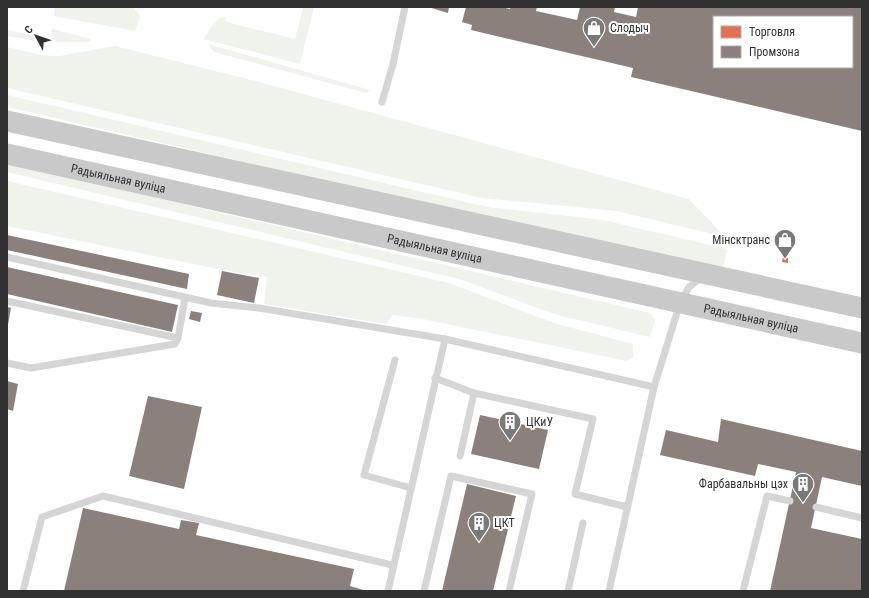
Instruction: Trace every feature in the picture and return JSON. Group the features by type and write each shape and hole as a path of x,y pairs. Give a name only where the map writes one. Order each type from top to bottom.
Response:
{"main road":[{"path":"7,121 705,275 862,308"},
{"name":"Радыяльная вуліца","path":"7,154 862,343"}],"lane":[{"path":"382,102 393,64 405,7"},
{"path":"7,257 185,298 445,339 654,387"},
{"path":"609,591 654,387 680,303 696,280 705,275"},
{"path":"7,363 31,368 175,344 178,338 185,298"},
{"path":"7,300 178,338"},
{"path":"388,591 392,566 445,339"},
{"path":"394,360 364,474 411,488"},
{"path":"435,378 474,393 593,419 575,494 627,507"},
{"path":"460,456 474,393"},
{"path":"424,591 451,476 532,494 509,591"},
{"path":"23,591 42,517 103,496 392,566"},
{"path":"743,591 767,496 790,501"},
{"path":"816,507 862,518"},
{"path":"568,591 583,523"}],"shaded area":[{"path":"55,7 128,7 134,8 140,16 135,31 54,16"},
{"path":"303,7 314,7 300,64 204,39 215,22 218,19 225,17 226,22 295,39"},
{"path":"52,29 91,39 91,42 41,42 7,36 7,30 50,39"},
{"path":"208,44 370,90 366,93 214,52"},
{"path":"115,46 259,82 689,199 725,237 617,211 482,198 7,88 7,47 42,55 59,56"},
{"path":"7,95 487,207 603,220 727,249 723,268 334,183 7,107"},
{"path":"7,163 650,313 655,320 650,337 557,315 459,279 7,172"},
{"path":"7,181 449,283 554,323 633,344 633,358 627,361 423,319 393,315 386,324 264,304 267,277 223,270 7,226"}],"building: Торговля":[{"name":"Мінсктранс","path":"783,257 788,258 788,263 782,262"}],"building: Промзона":[{"path":"428,7 449,7 448,13"},
{"path":"466,7 501,7 510,9 510,7 537,7 536,11 577,20 580,7 615,7 614,12 636,17 638,7 862,7 862,131 631,77 633,68 471,30 472,25 462,22"},
{"path":"7,235 189,274 187,289 7,250"},
{"path":"7,267 178,305 172,332 7,294"},
{"path":"222,271 259,278 254,303 217,295"},
{"path":"7,307 11,308 8,325 7,325"},
{"path":"191,311 202,313 200,322 189,319"},
{"path":"7,381 18,384 13,411 7,409"},
{"path":"148,396 202,407 184,489 129,476"},
{"name":"ЦКиУ","path":"480,415 548,430 539,469 471,454"},
{"name":"Фарбавальны цэх","path":"721,419 862,451 862,486 822,477 811,528 862,539 862,591 770,591 796,472 758,464 755,476 660,455 666,430 718,442"},
{"name":"ЦКТ","path":"467,484 516,496 493,591 442,591"},
{"path":"83,508 179,529 181,520 199,523 196,535 354,569 350,586 367,591 64,591"}],"place":[{"name":"Слодыч","path":"594,48"},
{"name":"Мінсктранс","path":"785,260"},
{"name":"ЦКиУ","path":"510,442"},
{"name":"Фарбавальны цэх","path":"803,504"},
{"name":"ЦКТ","path":"479,542"}]}
